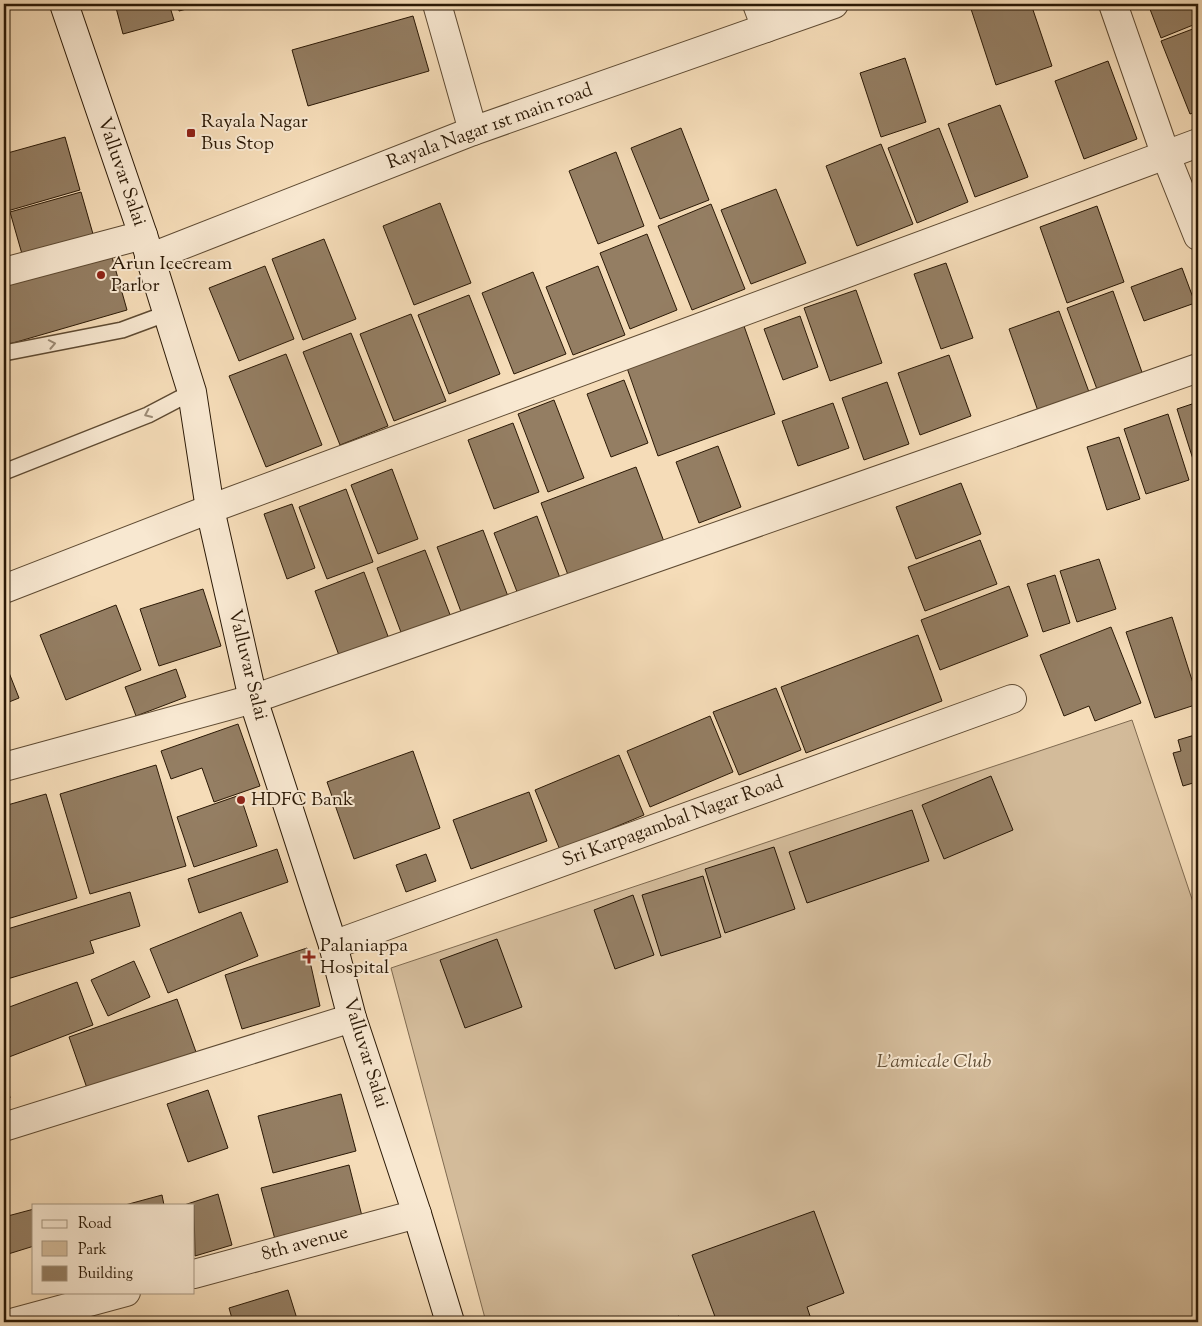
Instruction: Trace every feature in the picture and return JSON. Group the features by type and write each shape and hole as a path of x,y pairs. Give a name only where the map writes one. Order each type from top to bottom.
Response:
{"street":[{"name":"Valluvar Salai","path":"64,4 146,246 192,392 210,509 253,699 333,945 352,1018 417,1214 450,1322"},
{"path":"437,4 473,131"},
{"name":"Rayala Nagar 1st main road","path":"4,272 146,246 473,131 761,16 834,4"},
{"path":"1114,4 1166,156 1198,236"},
{"path":"4,589 210,509 1198,143"},
{"path":"4,767 253,699 1198,368"},
{"name":"Sri Karpagambal Nagar Road","path":"333,945 1012,699"},
{"path":"4,1127 352,1018"},
{"name":"8th avenue","path":"195,1274 417,1214"},
{"path":"15,1322 119,1294"}],"lane":[{"path":"4,353 122,330 168,313"},
{"path":"4,472 148,415 192,392"}],"green space":[{"name":"L'amicale Club","path":"1132,720 1198,917 1198,1322 486,1322 391,968"}],"building":[{"path":"115,4 169,4 174,20 123,34"},
{"path":"178,4 205,4 179,11"},
{"path":"988,4 1031,4 1052,66 996,85 971,9"},
{"path":"1148,4 1198,4 1198,23 1161,38"},
{"path":"413,16 429,71 308,106 292,50"},
{"path":"1198,27 1198,111 1190,114 1161,41"},
{"path":"905,58 926,122 881,137 860,73"},
{"path":"1108,61 1137,139 1084,159 1055,81"},
{"path":"1000,105 1028,177 975,197 948,124"},
{"path":"681,128 709,200 660,219 631,148"},
{"path":"939,128 968,202 917,223 888,148"},
{"path":"65,137 80,190 4,212 4,154"},
{"path":"881,144 913,224 857,246 826,166"},
{"path":"616,152 644,226 598,244 569,171"},
{"path":"776,189 806,263 751,284 721,210"},
{"path":"81,192 93,234 22,254 10,212"},
{"path":"440,203 471,283 414,305 383,226"},
{"path":"711,204 745,289 692,310 658,226"},
{"path":"1097,206 1124,282 1067,303 1040,227"},
{"path":"647,234 677,310 630,329 600,253"},
{"path":"324,239 356,319 303,340 272,259"},
{"path":"110,250 127,310 6,345 4,337 4,280"},
{"path":"946,263 973,338 941,349 914,274"},
{"path":"265,266 294,339 239,361 209,288"},
{"path":"598,266 625,335 573,355 546,287"},
{"path":"1182,268 1195,303 1144,321 1131,287"},
{"path":"533,272 566,354 514,374 482,293"},
{"path":"856,290 882,363 830,381 804,308"},
{"path":"1113,291 1143,375 1098,392 1067,308"},
{"path":"469,295 500,374 449,394 418,315"},
{"path":"1059,311 1089,392 1038,411 1009,329"},
{"path":"411,314 446,401 394,421 360,334"},
{"path":"800,316 818,367 783,380 764,329"},
{"path":"744,326 775,414 658,456 627,368"},
{"path":"351,333 388,426 340,445 303,352"},
{"path":"286,354 322,445 266,467 229,376"},
{"path":"949,355 971,416 920,435 898,373"},
{"path":"624,380 648,443 611,457 587,394"},
{"path":"887,382 909,444 864,460 842,398"},
{"path":"554,400 584,478 548,492 518,414"},
{"path":"1198,402 1198,475 1177,409"},
{"path":"833,403 849,448 798,466 782,421"},
{"path":"1168,414 1189,480 1146,494 1124,429"},
{"path":"513,423 539,492 494,509 468,440"},
{"path":"1119,437 1140,499 1107,510 1087,447"},
{"path":"718,446 741,507 699,523 676,462"},
{"path":"636,467 666,547 571,583 541,503"},
{"path":"392,469 418,539 378,554 351,485"},
{"path":"961,483 981,534 916,559 896,507"},
{"path":"346,489 373,562 327,579 299,507"},
{"path":"292,504 315,568 287,579 264,514"},
{"path":"537,516 563,586 521,602 494,533"},
{"path":"483,530 509,599 463,617 437,547"},
{"path":"980,540 997,584 925,611 908,567"},
{"path":"425,550 454,625 405,643 377,568"},
{"path":"1099,559 1116,609 1077,622 1060,571"},
{"path":"364,572 392,647 343,666 315,591"},
{"path":"1055,575 1070,623 1043,632 1027,584"},
{"path":"1009,586 1028,636 940,670 921,620"},
{"path":"203,589 221,646 159,666 140,609"},
{"path":"116,605 141,670 66,700 40,635"},
{"path":"1172,617 1198,704 1155,718 1126,632"},
{"path":"1111,627 1141,703 1095,721 1089,706 1064,716 1040,655"},
{"path":"918,635 942,701 806,753 781,687"},
{"path":"4,660 19,698 4,704"},
{"path":"176,669 186,697 136,716 125,687"},
{"path":"776,688 801,750 739,775 713,712"},
{"path":"710,716 733,772 650,807 627,751"},
{"path":"238,724 260,786 214,802 202,768 171,779 161,751"},
{"path":"1198,734 1198,800 1193,783 1183,786 1173,753 1181,751 1178,740"},
{"path":"413,751 440,828 354,859 327,782"},
{"path":"619,755 644,815 560,850 535,790"},
{"path":"156,765 186,866 90,894 60,794"},
{"path":"991,776 1013,830 944,859 922,805"},
{"path":"529,792 547,841 471,869 453,820"},
{"path":"46,794 77,898 4,920 4,806"},
{"path":"240,795 257,846 194,867 177,817"},
{"path":"912,810 929,861 807,903 789,852"},
{"path":"774,847 795,909 725,933 705,869"},
{"path":"277,849 288,882 199,913 188,879"},
{"path":"426,854 436,881 406,892 396,865"},
{"path":"703,876 721,937 661,956 642,895"},
{"path":"130,892 140,926 90,941 94,953 4,980 4,930"},
{"path":"633,895 654,955 615,969 594,910"},
{"path":"241,912 258,956 168,993 150,949"},
{"path":"497,939 522,1007 465,1028 440,960"},
{"path":"307,948 320,1006 242,1029 225,975"},
{"path":"134,961 150,997 108,1016 91,980"},
{"path":"77,982 93,1025 9,1057 4,1043 4,1009"},
{"path":"177,999 196,1052 88,1091 69,1037"},
{"path":"4,1072 10,1098 4,1099"},
{"path":"208,1090 228,1148 188,1162 167,1104"},
{"path":"341,1094 356,1151 273,1173 258,1116"},
{"path":"349,1165 363,1220 276,1243 261,1188"},
{"path":"218,1194 232,1245 195,1256 195,1204 187,1204"},
{"path":"162,1195 164,1204 129,1204"},
{"path":"32,1210 32,1247 5,1255 4,1217"},
{"path":"814,1211 844,1293 807,1307 812,1322 771,1322 770,1319 762,1322 717,1322 692,1255"},
{"path":"288,1290 298,1322 233,1322 229,1308"},
{"path":"679,1316 681,1322 661,1322"}],"place":[{"name":"Rayala Nagar Bus Stop","path":"191,133"},
{"name":"Arun Icecream Parlor","path":"101,275"},
{"name":"HDFC Bank","path":"241,800"},
{"name":"Palaniappa Hospital","path":"309,957"}]}
